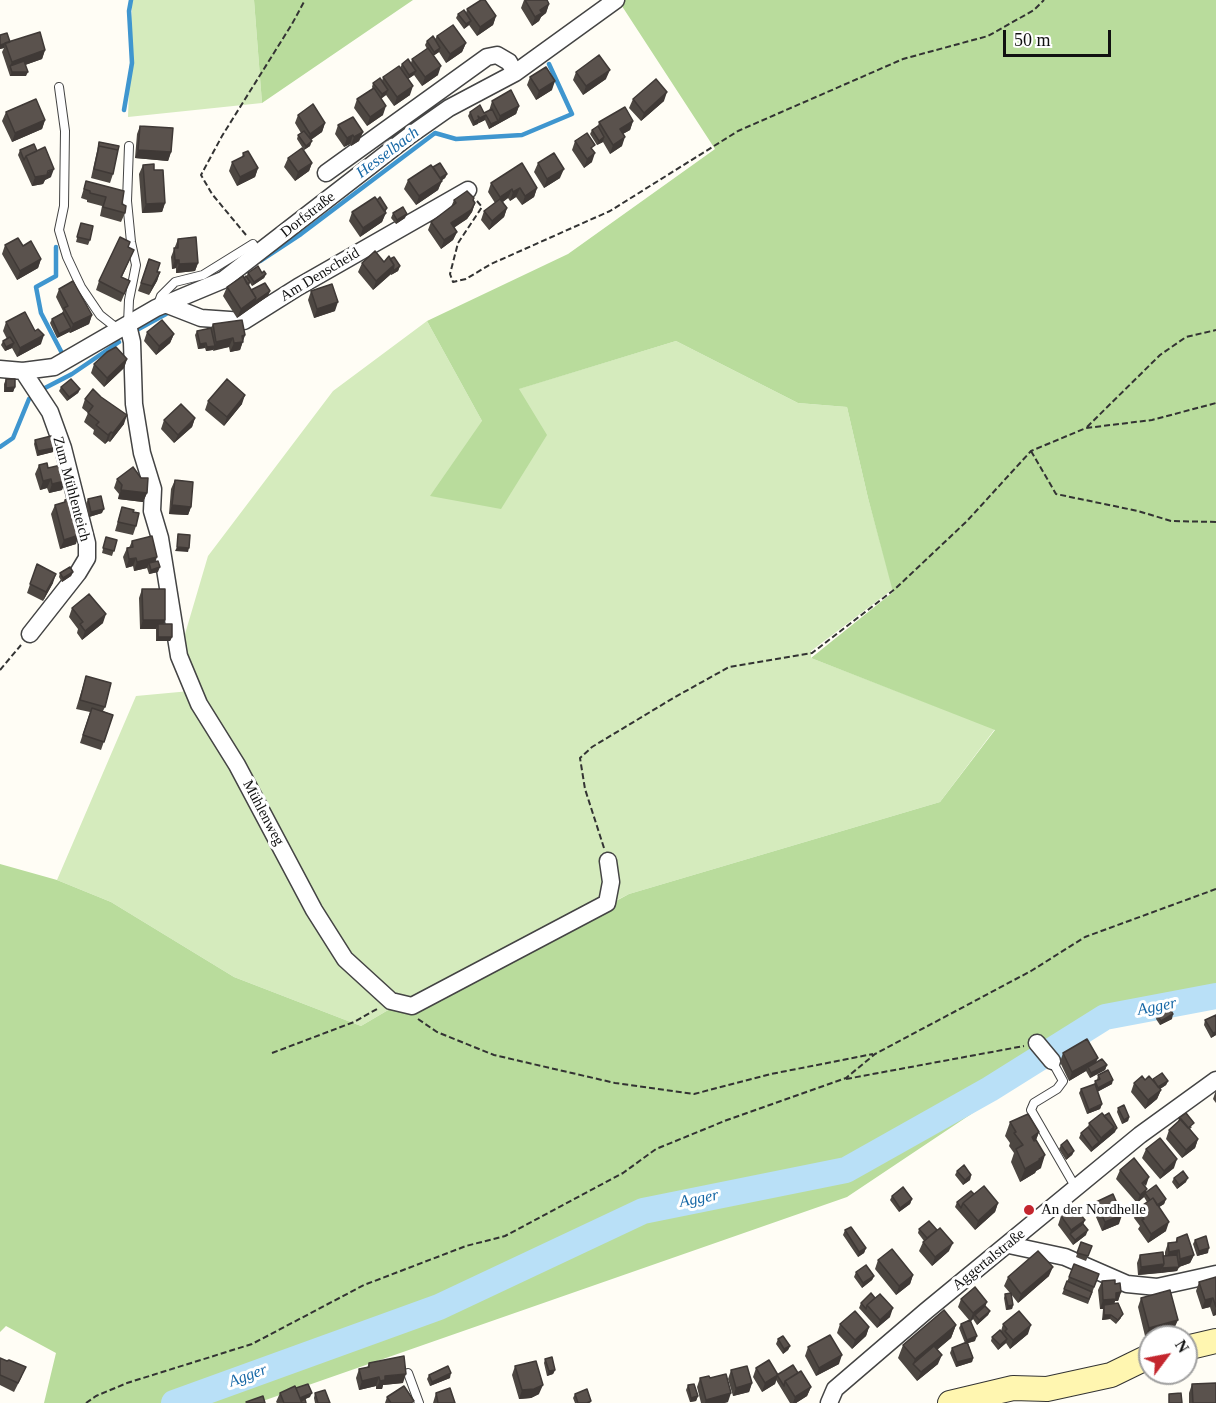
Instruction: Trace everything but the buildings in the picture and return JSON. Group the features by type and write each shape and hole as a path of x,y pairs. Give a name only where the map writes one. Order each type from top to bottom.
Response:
{"main road":[{"path":"1198,1345 1216,1341"},
{"path":"950,1403 1013,1388 1047,1389 1111,1375 1138,1362"}],"street":[{"name":"Dorfstraße","path":"0,369 23,370 54,367 160,306 209,288 223,280 417,130 449,108 514,73 616,0"},
{"name":"Dorfstraße","path":"326,173 487,57 497,55 503,58 509,62 514,73"},
{"name":"Am Denscheid","path":"160,306 201,318 244,321 298,287 468,190"},
{"name":"Mühlenweg","path":"124,328 132,342 134,404 142,453 153,489 152,512 159,538 179,656 199,704 237,765 314,910 345,959 391,1001"},
{"name":"Zum Mühlenteich","path":"23,370 50,412 63,448 87,543 87,558 78,573 30,634"},
{"path":"391,1001 412,1006 607,903 611,882 608,861"},
{"path":"1037,1043 1052,1061"},
{"name":"Aggertalstraße","path":"829,1403 835,1389 926,1311 1140,1135 1216,1080"},
{"path":"1008,1245 1065,1257 1127,1284 1156,1287 1216,1274"}],"lane":[{"path":"59,87 65,131 64,206 59,231 81,287 100,315 124,328 136,265 127,201 129,146"},
{"name":"Dorfstraße","path":"160,306 161,296 175,282 203,275 253,244"},
{"path":"1052,1061 1063,1081 1057,1089 1034,1103 1031,1110 1076,1188"},
{"path":"408,1373 419,1403"}],"path":[{"path":"253,244 212,194 201,175 305,0"},
{"path":"468,190 482,207 458,243 450,274 453,282 466,279 491,264 610,212 738,131 903,59 988,36 1034,10 1044,0"},
{"path":"1086,428 1160,355 1186,337 1216,330"},
{"path":"608,861 585,789 580,758 592,747 729,667 812,653 895,589 967,521 1031,451 1086,428 1152,420 1216,403"},
{"path":"1031,451 1056,494 1171,520 1216,522"},
{"path":"0,670 30,634"},
{"path":"86,1403 96,1396 127,1383 252,1344 364,1284 466,1246 505,1236 623,1173 656,1149 727,1120 846,1078 875,1054 1031,971 1085,937 1216,889"},
{"path":"272,1053 354,1022 391,1001 437,1032 494,1055 615,1083 694,1094 771,1074 875,1054"},
{"path":"844,1080 1037,1043"}],"green space":[{"path":"132,0 254,0 262,103 128,117"},
{"path":"254,0 413,0 262,103"},
{"path":"618,0 1216,0 1216,989 1103,1026 847,1197 257,1403 44,1403 56,1353 6,1326 0,1332 0,864 57,880 111,902 234,977 361,1026 395,1006 449,990 629,894 940,802 995,730 811,658 893,592 847,407 798,403 676,341 519,389 547,435 501,509 430,496 482,421 427,321 568,254 715,149"},
{"path":"427,321 482,421 518,389 676,341 798,403 847,407 868,498 893,589 811,651 811,658 995,729 940,802 629,894 412,1003 391,999 346,958 316,909 180,651 208,556 333,391"},
{"path":"190,691 312,910 395,1006 361,1026 234,977 111,902 57,880 136,696"}],"waterway":[{"path":"124,110 132,63 129,11 131,0"},
{"name":"Hesselbach","path":"260,261 301,234 435,133 456,139 522,135 572,114 549,64"},
{"path":"56,247 56,276 36,287 41,313 63,355"},
{"name":"Hesselbach","path":"135,331 166,314"},
{"name":"Hesselbach","path":"43,389 72,374 119,342"},
{"name":"Hesselbach","path":"0,447 13,438 29,399"},
{"name":"Agger","path":"174,1403 439,1307 643,1211 846,1170 990,1089 1105,1017 1216,996"}],"place":[{"name":"An der Nordhelle","path":"1029,1210"}]}
